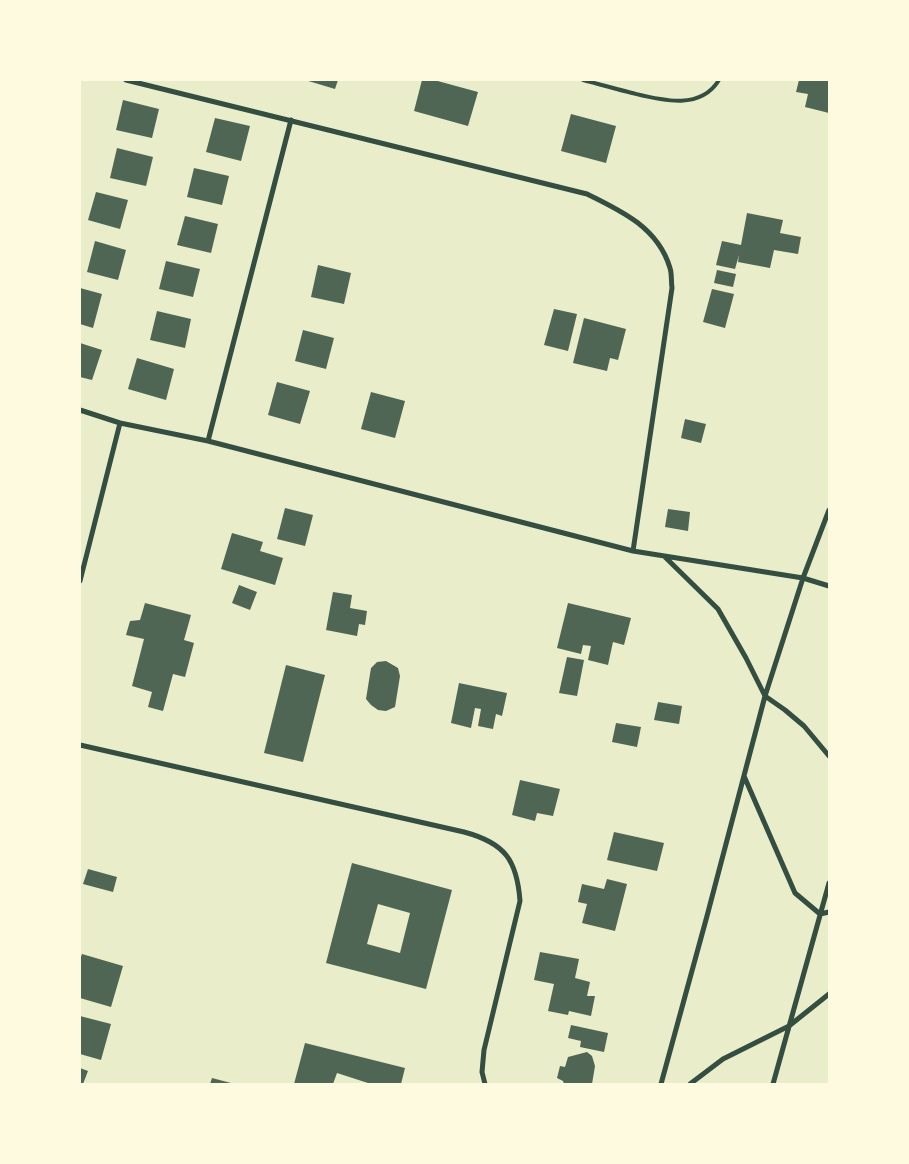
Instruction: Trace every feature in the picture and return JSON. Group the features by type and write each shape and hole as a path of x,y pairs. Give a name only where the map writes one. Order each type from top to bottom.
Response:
{"street":[{"path":"126,80 588,194 624,212 646,228 660,247 670,268 672,288 633,551"},
{"path":"208,441 291,120"},
{"path":"80,410 120,423 208,441 633,551 803,578 829,586"},
{"path":"80,581 120,423"},
{"path":"661,1084 765,696 803,578 829,510"},
{"path":"664,556 718,609 765,696 804,726 829,756"},
{"path":"80,745 464,832 485,838 501,850 512,862 518,882 520,901 484,1050 482,1072 485,1084"},
{"path":"744,776 795,893 820,914"},
{"path":"773,1084 829,883"},
{"path":"820,914 829,912"},
{"path":"690,1084 722,1059 789,1026 829,994"}],"lane":[{"path":"583,80 665,101 685,101 704,96 716,86 719,80"}],"building":[{"path":"305,80 338,80 335,89"},
{"path":"422,80 434,80 478,92 468,126 414,111"},
{"path":"799,80 829,80 829,113 805,107 808,94 796,92"},
{"path":"123,100 159,109 152,138 116,130"},
{"path":"571,114 616,126 606,163 561,151"},
{"path":"215,118 250,126 241,161 206,152"},
{"path":"117,148 153,157 146,186 110,178"},
{"path":"194,168 229,176 222,205 187,197"},
{"path":"96,192 128,200 120,229 88,220"},
{"path":"747,213 783,220 780,233 801,237 798,254 774,250 770,268 738,262 739,255 735,269 716,265 722,241 741,245"},
{"path":"185,216 218,224 211,253 177,245"},
{"path":"95,241 126,250 118,280 87,272"},
{"path":"166,261 200,269 193,297 159,289"},
{"path":"318,265 351,273 344,304 311,297"},
{"path":"717,270 736,274 733,287 714,283"},
{"path":"80,288 102,294 93,328 80,324"},
{"path":"712,289 734,294 725,328 703,322"},
{"path":"554,309 577,314 568,351 544,345"},
{"path":"157,311 191,319 185,348 150,340"},
{"path":"584,318 626,329 618,360 610,358 607,371 573,363"},
{"path":"303,330 334,338 326,369 295,361"},
{"path":"80,343 102,350 92,380 80,377"},
{"path":"137,358 174,369 166,400 128,389"},
{"path":"277,382 310,391 300,424 268,415"},
{"path":"371,392 405,401 395,438 361,429"},
{"path":"685,419 706,424 701,443 681,438"},
{"path":"285,508 313,515 305,546 277,539"},
{"path":"668,509 690,512 688,531 665,527"},
{"path":"232,533 263,542 260,551 283,558 275,585 221,569"},
{"path":"239,585 257,592 250,610 232,603"},
{"path":"333,592 352,595 350,608 367,611 365,625 359,624 357,636 326,630"},
{"path":"145,603 191,615 184,640 194,643 185,677 173,674 163,711 148,707 152,692 132,686 144,639 126,635 130,621 140,620"},
{"path":"568,603 631,618 624,645 613,642 608,665 588,660 591,646 583,645 581,654 557,648"},
{"path":"567,657 584,660 577,696 559,693"},
{"path":"386,661 398,668 400,676 395,707 386,711 378,710 366,699 371,668 377,662"},
{"path":"286,665 325,675 303,762 264,753"},
{"path":"459,683 507,693 502,716 496,714 493,729 478,726 481,709 475,708 471,728 451,723"},
{"path":"658,702 682,706 679,724 654,720"},
{"path":"616,723 641,727 637,747 612,742"},
{"path":"520,780 560,789 553,816 537,813 535,821 512,815"},
{"path":"614,832 664,843 657,871 607,860"},
{"path":"352,863 452,890 426,989 326,963","holes":["378,904 410,913 400,953 367,944"]},
{"path":"88,869 117,877 113,892 83,884"},
{"path":"607,879 627,884 615,931 582,923 587,904 578,902 582,884 604,889"},
{"path":"540,952 579,959 575,978 590,982 587,996 595,996 591,1016 569,1011 568,1015 548,1011 554,984 534,980"},
{"path":"82,954 123,966 111,1007 80,998 80,959"},
{"path":"80,1016 111,1024 101,1060 80,1054"},
{"path":"571,1025 608,1033 604,1052 580,1047 581,1041 568,1038"},
{"path":"305,1043 405,1068 401,1084 371,1084 337,1073 333,1084 294,1084"},
{"path":"587,1052 592,1056 595,1066 592,1084 564,1084 563,1081 557,1078 560,1066 565,1067 568,1057"},
{"path":"80,1068 88,1071 83,1084 80,1084"},
{"path":"212,1078 231,1083 231,1084 210,1084"}]}
